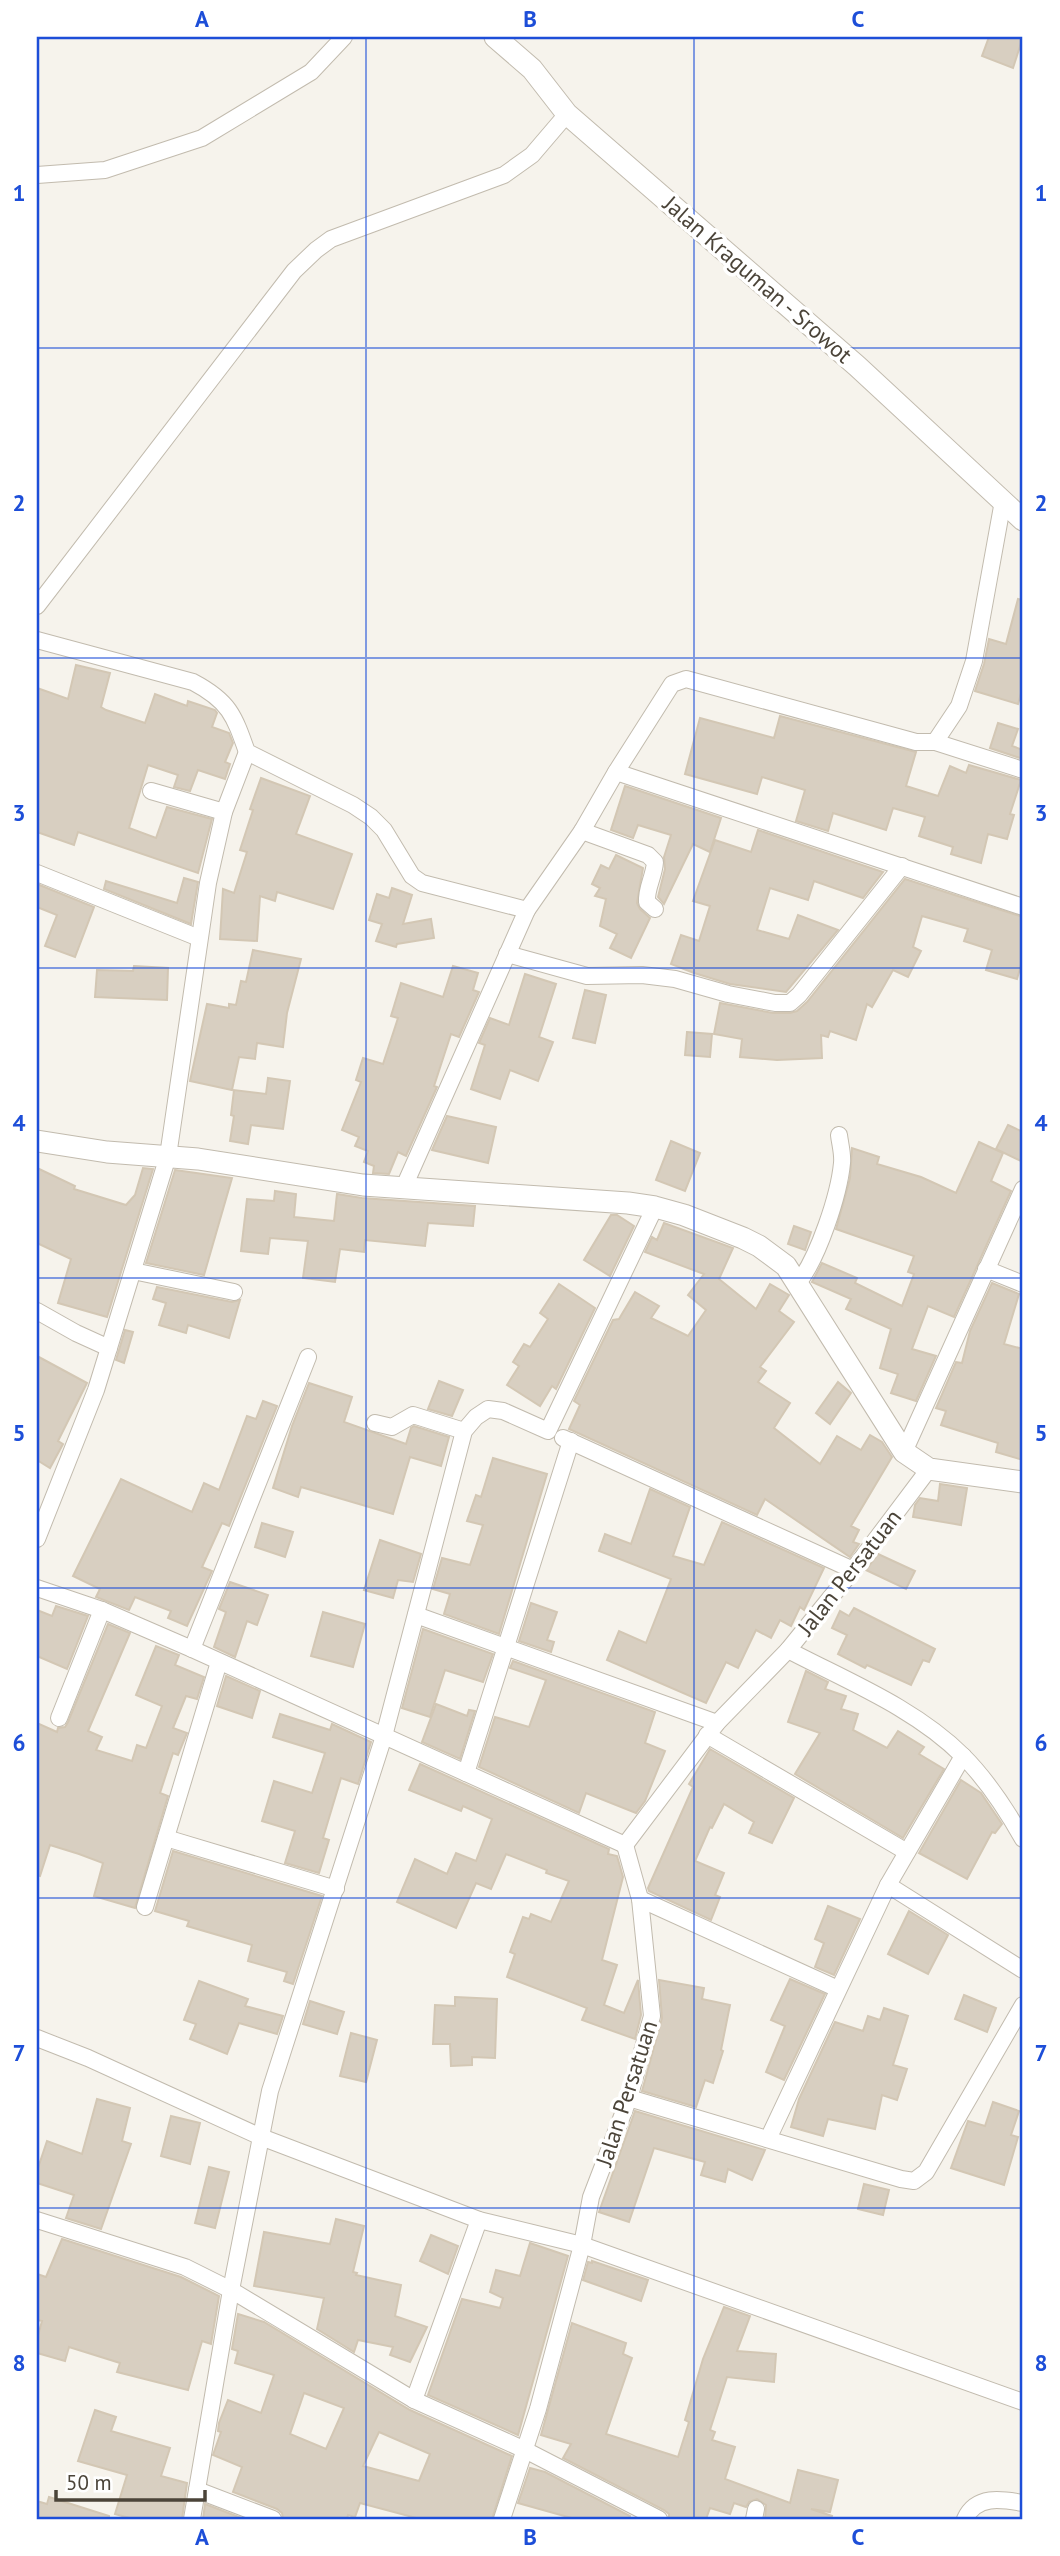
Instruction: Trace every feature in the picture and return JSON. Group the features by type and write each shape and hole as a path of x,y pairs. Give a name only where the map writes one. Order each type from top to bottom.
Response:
{"street":[{"path":"37,175 105,170 202,138 311,72 344,37"},
{"name":"Jalan Kraguman - Srowot","path":"495,37 532,69 567,114 857,366 1023,519"},
{"path":"37,606 294,271 316,250 331,239 505,175 532,156 567,114"},
{"path":"934,742 959,706 974,661 1003,502"},
{"path":"37,640 193,682 215,694 232,712 247,752 224,812 208,883 168,1156 96,1390 37,1539"},
{"path":"403,1189 527,910 582,831 616,772 673,684 686,679 916,742 934,742 1023,770"},
{"path":"247,752 353,805 371,817 390,838 412,876 422,883 527,910"},
{"path":"616,772 1023,908"},
{"path":"151,791 224,812"},
{"path":"582,831 648,855 655,862 646,892 647,902 655,909"},
{"path":"507,954 587,976 642,975 676,979 728,994 775,1003 790,1003 902,866"},
{"path":"37,873 199,938"},
{"path":"798,1283 807,1272 838,1193 842,1159 839,1135"},
{"path":"37,1141 107,1152 168,1156 309,1178 403,1189 628,1203 684,1214 759,1246 786,1266 904,1452 929,1469 1023,1482"},
{"path":"904,1452 1023,1189"},
{"path":"548,1431 655,1207"},
{"path":"986,1269 1023,1284"},
{"path":"133,1271 234,1292"},
{"path":"37,1311 109,1348"},
{"path":"192,1649 307,1357"},
{"path":"192,2519 231,2290 270,2091 384,1736 464,1431 475,1418 488,1409 503,1411 853,1570"},
{"path":"375,1423 392,1427 413,1415 464,1431"},
{"path":"466,1773 571,1441"},
{"name":"Jalan Persatuan","path":"502,2519 525,2450 582,2245 591,2197 629,2098 652,2016 640,1899 625,1845 712,1729 788,1650 853,1570 929,1469"},
{"path":"37,1588 102,1610 192,1649 625,1845"},
{"path":"59,1718 102,1610"},
{"path":"416,1615 594,1677 712,1729 907,1852"},
{"path":"788,1650 893,1704 929,1727 963,1756 997,1796 1023,1839"},
{"path":"145,1907 219,1662"},
{"path":"768,2139 888,1885 963,1756"},
{"path":"166,1838 336,1889"},
{"path":"888,1885 1023,1970"},
{"path":"640,1899 838,1989"},
{"path":"629,2098 914,2181 926,2172 1023,2005"},
{"path":"37,2038 88,2058 261,2137 479,2220 582,2245 1023,2402"},
{"path":"37,2220 185,2267 231,2290 414,2400 525,2450 659,2519"},
{"path":"414,2400 479,2220"},
{"path":"197,2490 273,2519"},
{"path":"965,2519 974,2505 984,2501 1023,2504"}],"building":[{"path":"989,37 1023,37 1013,68 982,56"},
{"path":"1018,599 1023,600 1023,686 1018,704 975,691 989,639 1006,644"},
{"path":"76,665 110,673 101,707 106,710 145,723 155,694 187,706 188,701 215,710 217,713 212,727 229,733 233,743 225,762 230,764 225,779 198,770 190,791 174,787 178,775 148,765 129,828 156,838 167,807 212,819 198,873 78,832 74,845 37,832 37,688 68,699"},
{"path":"780,716 916,752 906,786 938,796 950,766 966,773 969,765 1021,780 1010,814 1014,815 1007,839 988,834 981,863 951,854 953,847 919,836 925,817 893,808 886,830 833,813 828,831 796,821 805,790 762,777 757,794 685,774 700,718 774,738"},
{"path":"998,723 1018,729 1012,746 1023,750 1023,759 990,748"},
{"path":"261,778 310,796 296,834 352,854 333,909 277,892 275,901 260,896 257,941 220,939 223,889 234,893 247,852 240,850"},
{"path":"625,786 721,818 710,852 693,844 664,904 658,897 665,869 664,857 671,835 638,825 633,838 611,830"},
{"path":"758,830 883,872 863,898 814,881 808,900 770,888 757,930 789,939 798,915 838,930 786,992 730,984 671,964 681,935 699,941 710,906 693,901 715,840 751,852"},
{"path":"616,855 643,868 637,903 650,918 631,958 610,948 617,934 600,926 606,899 595,896 600,888 592,884 601,865 609,869"},
{"path":"184,878 198,882 191,924 104,889 106,881 177,903"},
{"path":"905,879 1023,917 1023,958 1017,979 986,970 992,950 964,941 968,929 922,916 913,947 921,951 908,977 893,970 872,1007 867,1004 856,1040 830,1031 828,1037 821,1035 822,1058 777,1060 740,1057 742,1039 714,1034 720,1003 773,1013 797,1011"},
{"path":"37,884 94,907 75,957 45,946 57,915 37,907"},
{"path":"392,888 412,895 403,924 431,919 434,938 397,944 396,947 376,941 382,924 369,920 377,894 389,898"},
{"path":"253,950 301,959 287,1013 283,1047 257,1043 255,1059 239,1057 232,1090 190,1081 207,1004 229,1008 229,1004 236,1005 241,981 246,982"},
{"path":"134,966 168,968 167,1000 95,997 97,970 133,971"},
{"path":"453,966 478,973 473,990 479,992 459,1037 451,1034 434,1086 437,1087 406,1156 398,1152 389,1174 373,1173 374,1166 364,1162 368,1151 355,1146 359,1137 342,1130 361,1082 356,1080 363,1058 383,1064 398,1018 391,1016 401,983 443,997"},
{"path":"525,974 556,984 539,1037 553,1042 538,1081 510,1070 500,1099 471,1089 485,1045 479,1043 490,1018 509,1025"},
{"path":"585,990 606,995 595,1043 573,1038"},
{"path":"687,1032 712,1034 710,1057 685,1055"},
{"path":"268,1078 290,1081 283,1129 251,1125 248,1144 230,1141 234,1090 266,1094"},
{"path":"447,1116 496,1127 488,1163 432,1150"},
{"path":"1008,1125 1023,1132 1023,1162 996,1149"},
{"path":"671,1141 700,1153 685,1191 656,1180"},
{"path":"979,1142 1003,1153 991,1181 1011,1191 954,1317 928,1306 912,1349 936,1356 916,1401 891,1393 898,1374 880,1368 891,1329 846,1309 851,1299 812,1282 822,1263 857,1278 855,1283 902,1306 914,1274 908,1272 914,1256 836,1229 850,1178 852,1148 879,1157 877,1164 921,1177 956,1193"},
{"path":"37,1168 75,1186 74,1189 126,1205 135,1195 143,1168 153,1169 107,1317 58,1303 71,1259 37,1243"},
{"path":"175,1170 232,1178 204,1275 146,1263"},
{"path":"275,1191 296,1194 294,1217 334,1221 337,1194 475,1206 473,1226 428,1223 425,1246 365,1240 364,1252 340,1249 335,1282 303,1278 308,1241 270,1238 268,1254 241,1251 247,1199 274,1201"},
{"path":"611,1215 617,1215 634,1226 610,1276 584,1260"},
{"path":"664,1223 733,1248 719,1279 756,1309 770,1284 789,1295 779,1311 794,1322 760,1367 766,1371 758,1382 790,1403 774,1428 820,1464 837,1436 861,1450 870,1435 882,1442 892,1457 851,1526 859,1530 853,1542 859,1544 850,1557 765,1499 757,1515 569,1429 580,1405 574,1401 613,1320 619,1319 635,1292 659,1306 651,1318 688,1336 706,1310 688,1295 704,1274 645,1252 652,1237 657,1240"},
{"path":"794,1226 811,1232 805,1250 788,1244"},
{"path":"992,1283 1019,1294 1004,1344 1023,1349 1023,1460 996,1452 998,1443 941,1425 946,1411 936,1408 956,1362 962,1363 970,1331"},
{"path":"559,1284 595,1308 556,1389 552,1386 540,1406 507,1385 519,1366 513,1362 524,1344 530,1347 548,1319 540,1313"},
{"path":"157,1287 232,1302 240,1300 229,1338 188,1325 186,1333 159,1325 166,1303 153,1299"},
{"path":"125,1330 133,1332 124,1363 116,1360"},
{"path":"37,1356 87,1383 58,1441 63,1444 50,1468 37,1460"},
{"path":"439,1381 463,1390 452,1416 428,1409"},
{"path":"838,1382 851,1393 830,1424 816,1413"},
{"path":"309,1383 352,1397 344,1422 406,1444 414,1426 449,1437 441,1466 410,1457 393,1514 301,1487 298,1497 273,1488 292,1426"},
{"path":"263,1401 277,1406 229,1526 222,1523 202,1567 212,1571 187,1626 168,1618 171,1611 135,1597 129,1610 96,1597 100,1589 73,1576 121,1479 192,1512 204,1483 219,1490 247,1416 256,1419"},
{"path":"493,1458 547,1474 499,1634 444,1614 450,1594 433,1589 442,1558 470,1565 483,1525 467,1521 476,1495 481,1497"},
{"path":"940,1484 967,1488 961,1525 913,1517 915,1505 920,1498 938,1501"},
{"path":"650,1489 690,1507 673,1556 704,1565 722,1522 824,1568 804,1610 800,1607 791,1626 780,1620 771,1638 756,1630 738,1668 726,1662 706,1703 607,1660 619,1631 646,1643 671,1579 599,1551 605,1534 631,1544"},
{"path":"262,1523 293,1532 285,1557 255,1547"},
{"path":"380,1540 421,1554 413,1582 398,1580 393,1598 364,1590"},
{"path":"878,1554 915,1571 906,1589 866,1570"},
{"path":"230,1582 268,1595 257,1625 247,1621 235,1657 214,1647 226,1612 219,1609"},
{"path":"531,1603 557,1612 547,1640 554,1642 551,1652 519,1641"},
{"path":"56,1606 88,1616 67,1669 37,1656 37,1610 52,1616"},
{"path":"854,1608 935,1649 929,1662 923,1660 911,1685 867,1665 865,1668 838,1654 847,1635 832,1628 840,1611 849,1616"},
{"path":"323,1612 365,1624 353,1667 311,1656"},
{"path":"108,1624 130,1633 88,1731 102,1737 96,1750 132,1761 137,1745 146,1748 162,1706 136,1695 156,1646 179,1655 175,1665 204,1677 197,1699 186,1696 173,1728 187,1733 178,1755 173,1753 160,1793 168,1796 135,1908 94,1896 103,1863 79,1854 50,1845 40,1876 37,1875 37,1723 57,1732 58,1728 65,1727"},
{"path":"423,1629 493,1654 483,1682 445,1670 430,1717 402,1708"},
{"path":"513,1661 655,1712 645,1743 665,1751 645,1801 636,1813 586,1793 579,1813 479,1767 495,1717 529,1727 546,1680 510,1668"},
{"path":"806,1671 828,1682 825,1689 846,1696 841,1709 858,1714 853,1730 887,1748 898,1731 924,1747 919,1754 944,1769 903,1838 795,1774 820,1733 788,1722"},
{"path":"226,1676 260,1691 252,1718 217,1706"},
{"path":"436,1704 467,1716 469,1710 475,1711 460,1759 422,1742"},
{"path":"280,1714 330,1730 332,1724 371,1742 358,1784 341,1778 323,1838 329,1840 319,1873 285,1863 295,1831 262,1821 274,1781 312,1793 325,1753 273,1737"},
{"path":"710,1749 794,1798 772,1843 749,1833 754,1822 724,1804 695,1861 724,1873 715,1895 720,1897 711,1920 649,1891 648,1888 693,1787 689,1784"},
{"path":"420,1764 609,1849 608,1854 617,1856 623,1877 602,1960 617,1965 604,2005 624,2013 638,1980 641,2015 635,2039 582,2020 587,2008 507,1977 515,1954 510,1952 523,1917 529,1919 531,1914 551,1922 569,1881 506,1854 491,1889 476,1883 456,1928 397,1902 415,1859 447,1874 456,1853 476,1861 492,1819 463,1806 461,1811 409,1790"},
{"path":"961,1780 981,1793 1002,1824 995,1833 992,1832 967,1879 919,1853"},
{"path":"173,1851 322,1896 293,1984 284,1981 287,1972 248,1961 252,1945 187,1926 189,1921 155,1911"},
{"path":"828,1906 860,1919 834,1975 815,1967 824,1943 815,1939"},
{"path":"909,1911 948,1935 928,1974 888,1954"},
{"path":"790,1979 825,1994 784,2080 766,2072 785,2026 771,2020"},
{"path":"659,1980 704,1988 702,1999 730,2005 721,2050 723,2051 713,2083 705,2080 696,2107 642,2091 662,2018"},
{"path":"199,1981 248,1999 245,2006 283,2016 277,2034 239,2023 227,2054 190,2039 196,2024 184,2020"},
{"path":"964,1995 996,2008 987,2032 955,2019"},
{"path":"455,1997 497,1999 495,2058 472,2057 472,2065 451,2066 450,2044 433,2044 435,2005 455,2006"},
{"path":"310,2001 344,2012 337,2034 303,2024"},
{"path":"884,2008 908,2016 893,2065 907,2069 897,2100 882,2095 875,2129 828,2119 823,2136 791,2127 799,2099 835,2022 863,2031 868,2016 880,2020"},
{"path":"351,2033 377,2040 366,2082 340,2076"},
{"path":"97,2099 130,2108 122,2141 131,2144 101,2229 66,2218 74,2195 37,2183 37,2171 47,2141 82,2154"},
{"path":"993,2102 1019,2111 1011,2135 1018,2137 1004,2185 951,2168 968,2121 985,2126"},
{"path":"635,2111 765,2150 752,2180 728,2169 725,2182 701,2175 705,2162 654,2148 629,2222 599,2212"},
{"path":"171,2116 200,2123 190,2164 161,2156"},
{"path":"209,2167 229,2172 215,2228 195,2223"},
{"path":"864,2184 889,2190 883,2215 858,2209"},
{"path":"336,2219 364,2226 353,2272 357,2273 356,2275 401,2285 395,2316 427,2327 410,2362 390,2355 393,2347 358,2340 354,2352 317,2329 324,2298 254,2286 264,2232 330,2244"},
{"path":"431,2235 458,2246 448,2274 420,2261"},
{"path":"62,2239 181,2277 219,2296 211,2344 202,2341 188,2390 117,2372 120,2363 69,2347 65,2361 37,2353 37,2339 42,2321 37,2320 37,2274 46,2277"},
{"path":"530,2243 568,2256 518,2435 428,2395 462,2299 500,2308 503,2298 490,2292 496,2270 520,2276"},
{"path":"592,2261 648,2280 641,2301 583,2280 588,2262"},
{"path":"724,2307 750,2316 737,2351 776,2354 774,2382 727,2377 710,2430 715,2432 712,2440 735,2447 725,2479 790,2503 798,2470 838,2480 830,2512 811,2509 832,2516 831,2519 765,2519 766,2505 757,2499 749,2502 746,2507 734,2503 730,2514 710,2508 706,2519 669,2519 669,2514 664,2510 563,2458 571,2444 541,2435 572,2323 626,2343 623,2354 632,2358 606,2434 678,2457 689,2422 685,2420 703,2359"},
{"path":"238,2314 264,2322 410,2410 512,2456 492,2519 420,2519 360,2503 355,2517 348,2515 347,2519 283,2519 282,2513 277,2509 233,2492 242,2467 213,2455 221,2432 218,2431 219,2423 228,2400 261,2413 274,2375 235,2363 238,2351 232,2349","holes":["304,2393 344,2408 326,2449 290,2434","379,2432 430,2454 419,2481 363,2466"]},
{"path":"95,2410 116,2417 111,2431 170,2448 161,2476 187,2483 182,2519 133,2519 115,2514 127,2475 78,2461"},
{"path":"530,2468 545,2472 630,2516 629,2519 575,2519 518,2503"},
{"path":"49,2497 109,2516 109,2519 37,2519 37,2501 47,2504"},
{"path":"205,2504 244,2519 203,2519"}]}
